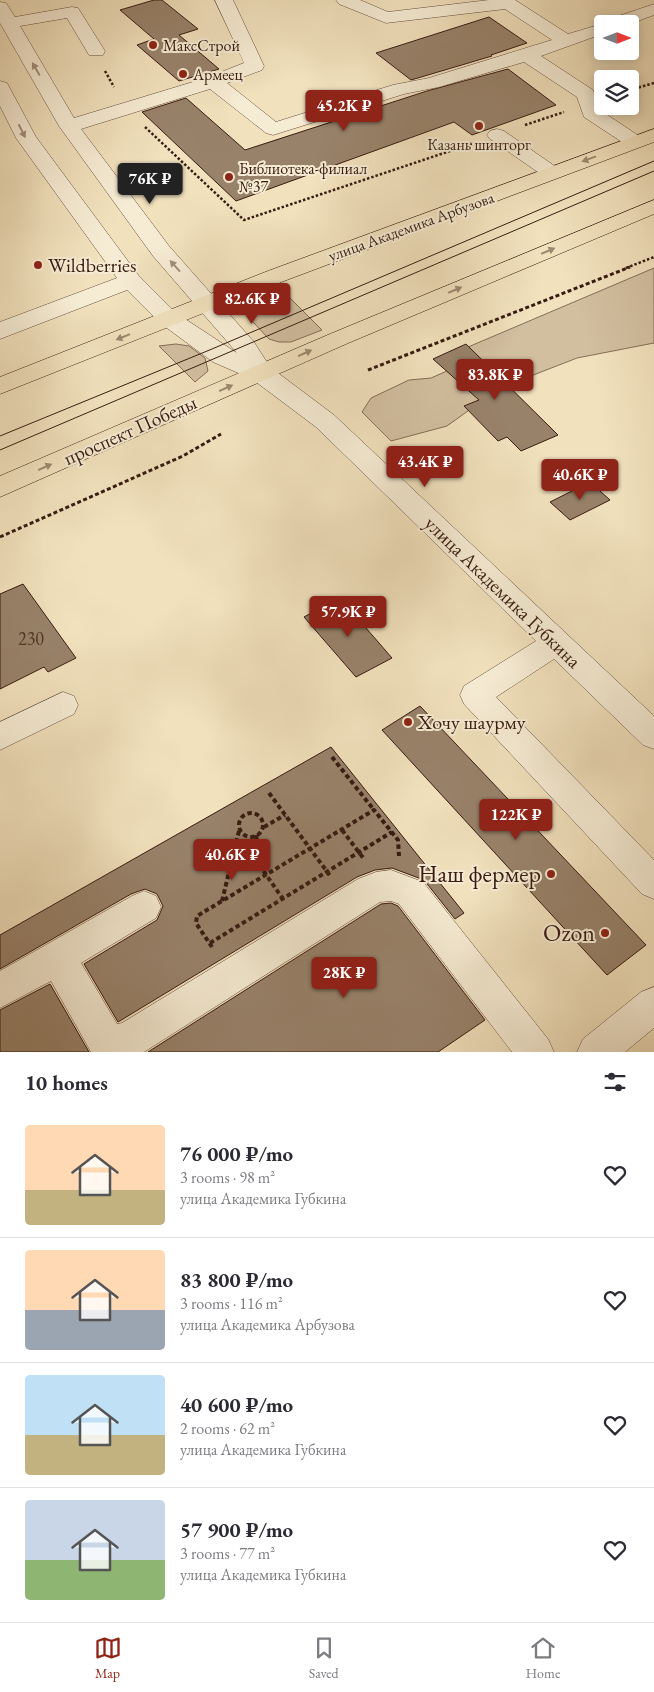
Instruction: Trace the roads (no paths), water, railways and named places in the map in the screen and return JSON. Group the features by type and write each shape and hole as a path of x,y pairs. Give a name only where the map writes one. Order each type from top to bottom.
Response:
{"main road":[{"name":"улица Академика Арбузова","path":"168,318 644,139"},
{"path":"261,373 654,206"},
{"path":"0,386 168,318"},
{"name":"проспект Победы","path":"0,487 261,373"}],"street":[{"path":"69,126 214,82 255,66 224,0"},
{"path":"345,0 386,18 508,3 566,41"},
{"path":"638,15 654,9"},
{"path":"5,15 72,12 96,51"},
{"name":"улица Академика Губкина","path":"5,15 69,126 161,251 245,347 261,373"},
{"path":"214,82 273,128 400,89 432,83 527,55 594,31"},
{"path":"527,55 586,94 591,113 644,139"},
{"name":"улица Академика Губкина","path":"0,87 26,138 131,281 168,318 222,356 261,373 325,421 654,736"},
{"path":"497,135 552,173"},
{"path":"0,331 131,281"},
{"path":"556,643 475,695 654,883"},
{"path":"0,737 62,705"},
{"path":"58,958 105,1040 114,1043 128,1041 350,902 379,886 395,886 411,893 535,1052"},
{"path":"0,991 144,907"},
{"path":"596,1052 654,1004"}],"tram line":[{"path":"0,436 212,349 654,161"},
{"path":"0,450 654,171"}],"place":[{"name":"МаксСтрой","path":"153,45"},
{"name":"Армеец","path":"183,74"},
{"name":"Казань шинторг","path":"479,126"},
{"name":"Библиотека-филиал №37","path":"229,177"},
{"name":"Wildberries","path":"38,265"},
{"name":"Хочу шаурму","path":"408,722"},
{"name":"Наш фермер","path":"551,874"},
{"name":"Ozon","path":"605,933"}]}
